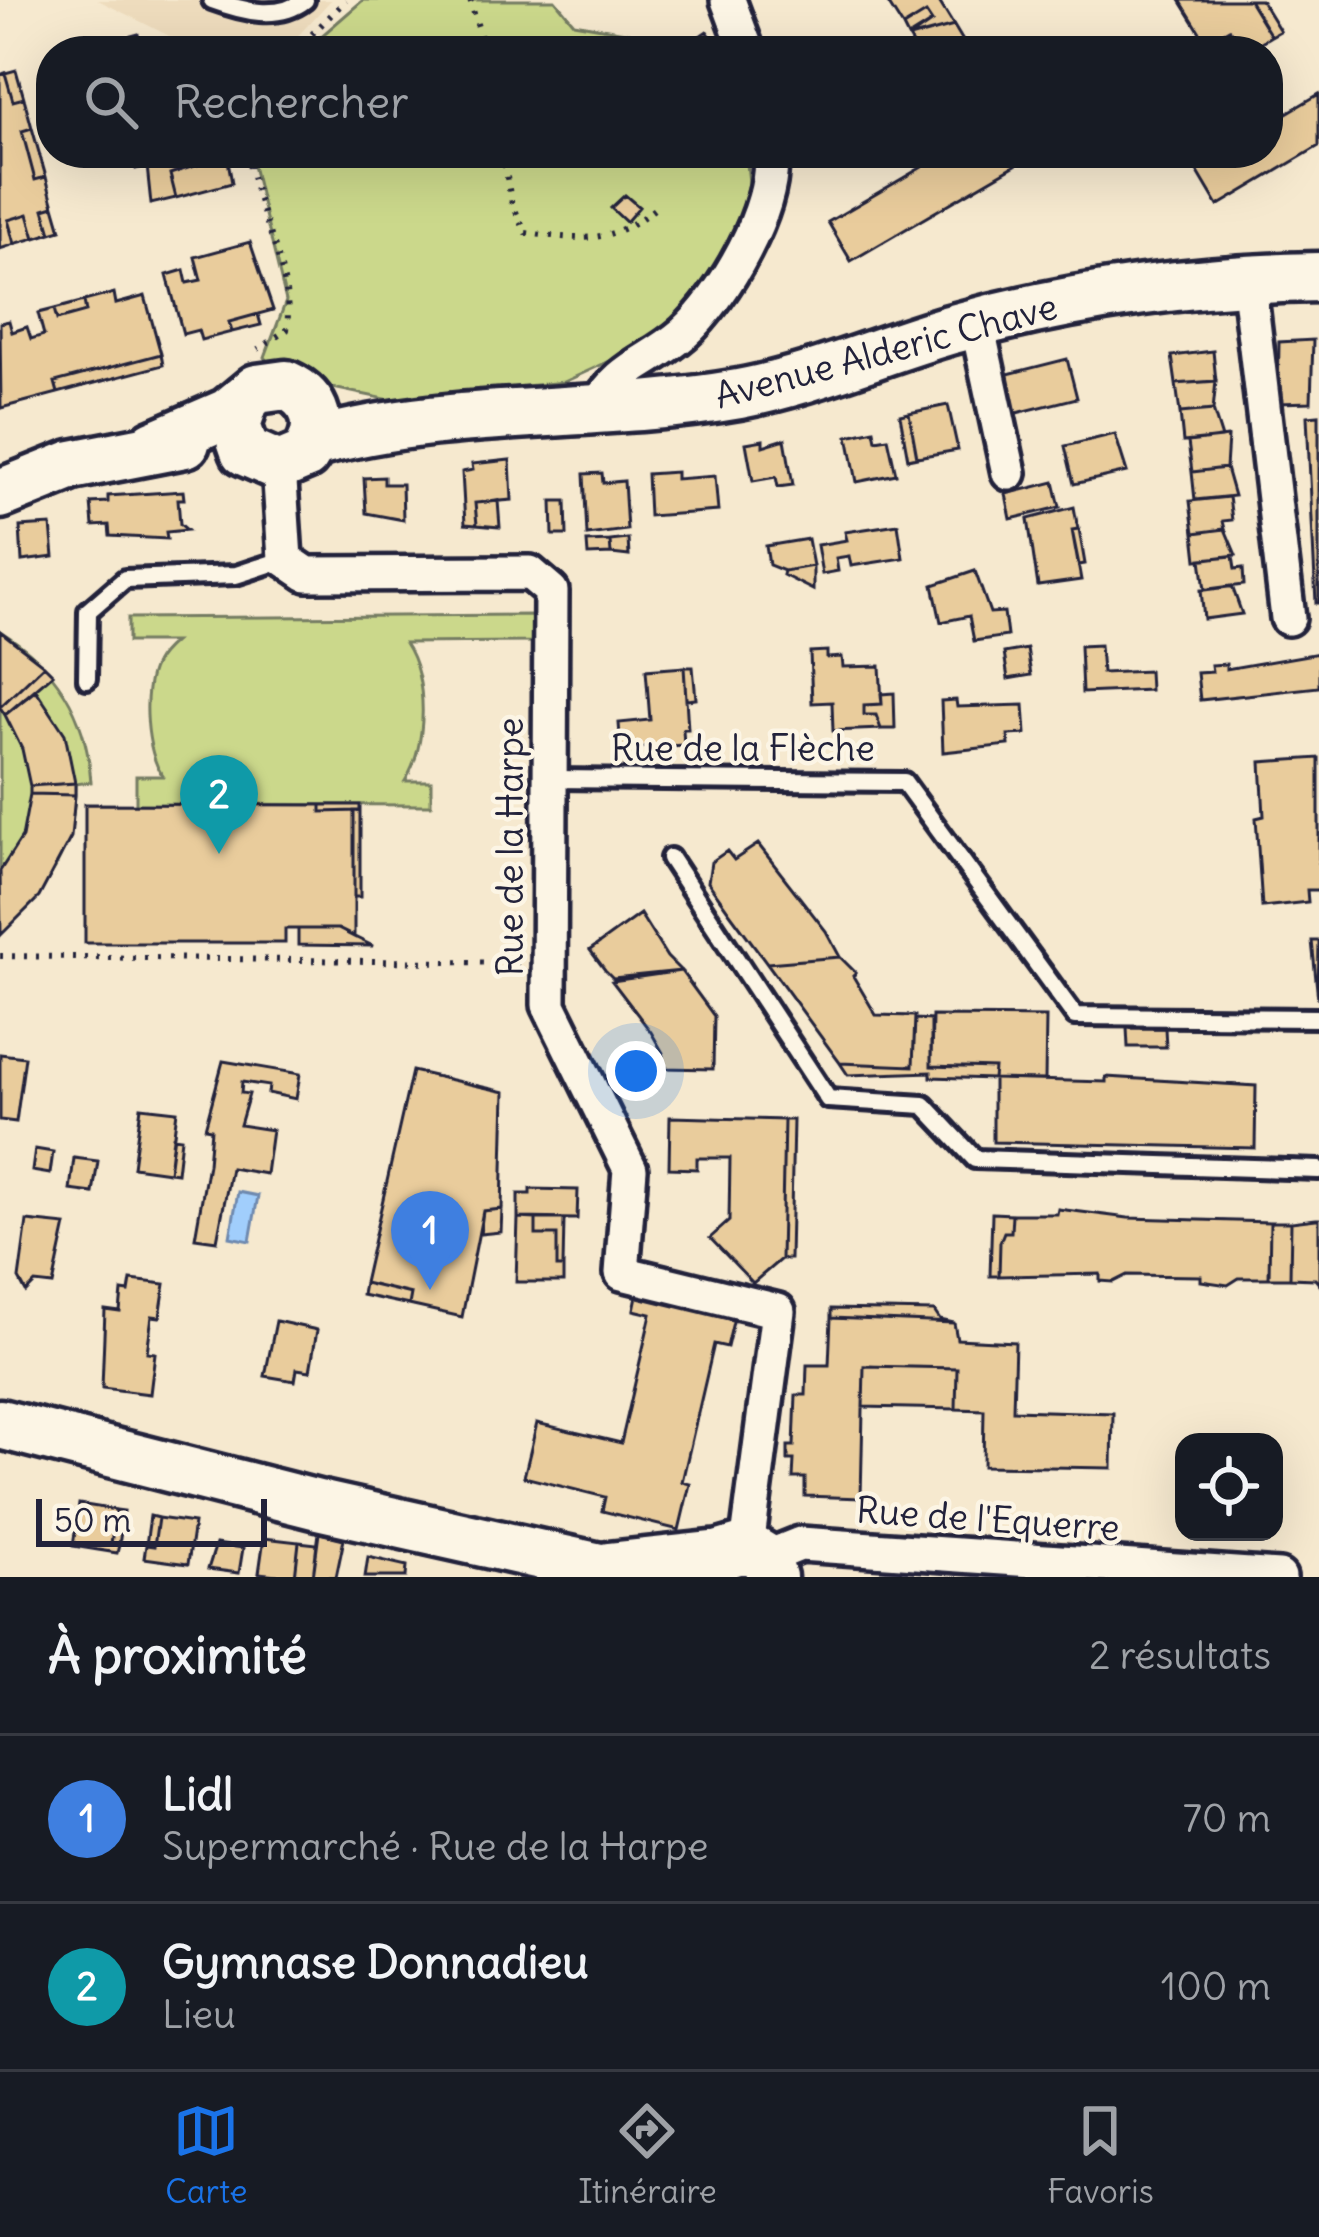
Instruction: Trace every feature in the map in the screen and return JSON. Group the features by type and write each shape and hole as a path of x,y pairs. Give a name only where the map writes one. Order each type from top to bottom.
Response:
{"street":[{"path":"728,0 741,36"},
{"path":"594,411 612,380 685,332 730,270 761,220 768,168"},
{"name":"Avenue Alderic Chave","path":"154,445 287,440 381,424 594,411 747,392 977,324 1128,290 1319,277"},
{"path":"1248,279 1288,618"},
{"path":"977,324 1010,472"},
{"path":"285,559 287,440 286,385 251,394 236,425 287,440"},
{"name":"Avenue Alderic Chave","path":"0,494 72,465 154,445 228,412 251,394"},
{"name":"Rue de la Harpe","path":"285,559 307,574 530,573 544,580 550,591 549,1005 630,1169 622,1273 778,1311 743,1563"},
{"path":"0,1424 477,1543 624,1572 743,1563"},
{"name":"Rue de l'Equerre","path":"743,1563 800,1544 1067,1570 1279,1577"}],"lane":[{"path":"212,0 243,12 291,11 305,0"},
{"path":"87,679 88,610 125,579 236,575 285,559"},
{"name":"Rue de la Flèche","path":"551,779 904,782 1075,1016 1319,1018"},
{"path":"670,858 828,1100 924,1105 975,1159 1319,1169"}],"path":[{"path":"310,36 346,0"},
{"path":"470,0 481,36"},
{"path":"251,168 260,213 290,301 287,330 250,353 251,394"},
{"path":"506,168 511,201 526,233 576,239 626,231 658,206"},
{"path":"0,956 549,964"}],"shaded area":[{"path":"98,0 331,0 298,36 169,36"}],"green space":[{"path":"363,0 555,0 574,23 635,36 321,36"},
{"path":"254,168 748,168 749,183 739,220 690,311 627,353 564,382 390,400 280,377 265,357 286,301"},
{"path":"536,615 537,642 405,643 418,675 422,712 418,750 405,781 431,781 431,805 136,804 136,776 163,776 149,738 148,689 155,664 174,642 128,642 128,618"},
{"path":"0,631 38,660 65,695 83,735 91,782 75,784 70,830 55,868 0,935"}],"water":[{"path":"238,1192 258,1196 250,1241 230,1237"}],"building":[{"path":"886,0 938,0 954,26 912,36 932,22 926,13 903,27"},
{"path":"1180,0 1249,0 1271,36 1233,36 1229,29 1217,36 1202,36"},
{"path":"1249,0 1261,0 1280,31 1271,36"},
{"path":"926,13 932,22 910,36 903,27"},
{"path":"954,26 960,36 916,36"},
{"path":"16,70 24,98 13,101 5,73"},
{"path":"5,73 13,101 24,98 32,128 22,131 35,180 46,177 54,206 44,209 51,233 35,238 28,214 8,220 15,244 0,249 0,75"},
{"path":"1319,94 1319,146 1283,167 1283,115"},
{"path":"32,128 36,168 43,168 46,177 35,180 22,131"},
{"path":"147,168 186,168 170,174 176,198 151,204"},
{"path":"188,168 229,168 232,183 176,198 170,174"},
{"path":"920,168 1010,168 851,261 828,222"},
{"path":"1196,168 1282,168 1218,206"},
{"path":"625,195 639,207 626,222 611,208"},
{"path":"54,206 61,230 51,233 44,209"},
{"path":"28,214 35,238 14,244 8,220"},
{"path":"250,242 273,310 229,322 232,332 201,340 198,330 183,334 167,275 184,270 187,283 201,280 195,257"},
{"path":"114,293 116,304 145,296 161,354 55,382 58,393 1,408 0,323 9,321 12,332 27,327 31,339 44,335 38,313 54,309 57,320 86,312 84,301"},
{"path":"84,301 86,312 57,320 54,309"},
{"path":"258,314 261,325 232,332 229,322"},
{"path":"1313,340 1311,402 1278,403 1279,342"},
{"path":"1213,351 1216,381 1176,384 1172,356"},
{"path":"161,354 163,365 58,393 55,382"},
{"path":"1067,359 1077,398 1009,415 1000,376"},
{"path":"1216,381 1213,410 1180,413 1176,384"},
{"path":"948,405 958,450 917,457 909,413"},
{"path":"1213,410 1222,438 1183,442 1180,413"},
{"path":"909,413 917,457 908,459 900,415"},
{"path":"1319,415 1319,603 1316,603 1307,416"},
{"path":"874,430 876,440 888,438 896,474 857,482 848,436"},
{"path":"1115,434 1127,472 1074,484 1065,446"},
{"path":"1228,437 1226,468 1192,472 1188,442"},
{"path":"785,439 793,485 778,487 776,477 753,481 746,443 763,440 763,446"},
{"path":"510,460 512,500 475,503 477,525 465,524 462,472 473,470 472,464"},
{"path":"1226,468 1234,496 1195,500 1192,472"},
{"path":"676,472 676,479 715,476 718,511 649,516 647,474"},
{"path":"602,473 603,483 624,481 627,530 587,535 584,474"},
{"path":"384,477 384,484 402,484 403,520 366,513 364,478"},
{"path":"1054,482 1060,507 1011,519 1006,494"},
{"path":"183,491 184,499 178,499 180,524 187,530 166,532 167,539 110,536 109,525 93,526 91,503 108,502 108,496"},
{"path":"1229,497 1232,520 1223,521 1225,529 1194,533 1190,501"},
{"path":"498,501 500,527 477,525 475,503"},
{"path":"552,501 566,501 567,535 553,535"},
{"path":"1074,507 1078,529 1072,530 1081,580 1038,586 1028,519"},
{"path":"898,524 903,558 851,566 849,556 836,558 838,571 822,574 817,545 847,540 845,532"},
{"path":"51,525 54,557 22,561 20,527"},
{"path":"1079,529 1085,564 1079,565 1072,530"},
{"path":"1225,529 1236,555 1197,560 1194,533"},
{"path":"628,539 629,556 611,554 610,541"},
{"path":"808,539 813,566 784,571 769,565 766,546"},
{"path":"610,541 611,554 588,555 587,542"},
{"path":"1233,556 1235,569 1243,568 1244,585 1205,590 1201,559"},
{"path":"813,566 813,590 783,575 784,571"},
{"path":"975,571 990,613 1004,612 1007,636 974,641 969,616 941,622 933,585"},
{"path":"1232,586 1242,614 1204,619 1201,590"},
{"path":"0,631 44,665 0,707"},
{"path":"1100,645 1102,673 1149,671 1150,690 1082,693 1080,646"},
{"path":"1027,649 1031,675 1008,679 1004,653"},
{"path":"827,651 827,658 842,657 843,667 880,666 882,704 864,705 864,715 876,715 881,729 833,731 832,702 812,703 810,652"},
{"path":"1319,653 1319,687 1200,700 1197,673 1212,672 1211,665 1226,664 1226,669"},
{"path":"44,665 53,674 5,715 0,707"},
{"path":"684,667 688,729 683,729 684,745 621,749 619,723 650,720 646,670"},
{"path":"684,667 693,667 696,699 686,700"},
{"path":"36,690 65,734 75,783 30,786 22,749 5,715"},
{"path":"894,693 895,729 881,729 876,715 864,715 864,705 882,704 881,694"},
{"path":"956,700 957,707 1024,705 1026,734 1008,735 1009,745 943,752 941,701"},
{"path":"1319,758 1319,890 1307,890 1308,902 1262,907 1256,818 1264,816 1261,762"},
{"path":"75,783 75,795 30,794 30,786"},
{"path":"30,794 75,795 71,837 39,897 1,935 0,871 22,837"},
{"path":"85,804 321,805 321,812 354,811 354,937 338,929 285,929 285,943 85,943"},
{"path":"321,805 360,805 360,811 321,812"},
{"path":"354,811 360,811 360,897 354,897"},
{"path":"758,844 826,931 840,957 767,963 730,913 708,882 711,862 727,851 734,860"},
{"path":"640,914 681,971 613,978 590,950"},
{"path":"298,929 338,929 373,946 298,945"},
{"path":"1312,941 1319,941 1318,999"},
{"path":"840,957 856,973 853,976 876,1015 915,1016 913,1066 840,1063 767,963"},
{"path":"681,971 714,1016 713,1069 663,1068 663,1053 651,1032 612,981"},
{"path":"932,1016 1046,1017 1045,1080 993,1079 994,1068 931,1066"},
{"path":"915,1019 931,1020 931,1066 994,1068 993,1079 931,1077 931,1072 848,1075 840,1063 913,1066"},
{"path":"1127,1028 1165,1028 1166,1047 1128,1047"},
{"path":"0,1054 25,1057 16,1122 0,1120"},
{"path":"223,1061 300,1074 296,1099 268,1093 269,1086 242,1082 241,1093 249,1094 240,1125 272,1130 266,1174 231,1168 217,1241 195,1238 208,1164 211,1129 205,1128"},
{"path":"412,1071 505,1092 502,1209 483,1211 462,1317 409,1305 411,1294 364,1283"},
{"path":"1106,1077 1256,1086 1255,1148 993,1142 993,1079 1106,1082"},
{"path":"141,1107 177,1111 169,1172 133,1167"},
{"path":"670,1117 784,1120 781,1259 753,1283 710,1238 729,1221 730,1158 697,1158 697,1169 669,1168"},
{"path":"784,1120 793,1120 790,1259 781,1259"},
{"path":"173,1137 181,1138 177,1173 169,1172"},
{"path":"35,1149 53,1152 50,1174 32,1171"},
{"path":"74,1158 98,1161 93,1193 70,1190"},
{"path":"530,1189 578,1190 577,1219 518,1218 518,1194 530,1194"},
{"path":"502,1209 501,1232 480,1234 483,1211"},
{"path":"1058,1209 1128,1218 1270,1222 1269,1278 1239,1278 1228,1285 1201,1281 1201,1276 1127,1275 1113,1282 1100,1281 1100,1274 999,1276 1000,1242 1004,1232 1011,1232 1012,1214 1057,1214"},
{"path":"992,1213 1012,1214 1011,1232 1004,1232 1000,1242 999,1276 990,1276"},
{"path":"518,1218 536,1219 536,1235 557,1235 557,1267 563,1267 563,1282 516,1282"},
{"path":"536,1219 564,1219 563,1267 557,1267 557,1235 536,1235"},
{"path":"1319,1219 1319,1284 1315,1279 1290,1278 1291,1222"},
{"path":"27,1221 66,1225 53,1285 35,1283 26,1292 19,1279"},
{"path":"1270,1222 1291,1222 1290,1278 1269,1278"},
{"path":"131,1280 165,1284 160,1317 152,1316 147,1352 155,1353 150,1394 102,1388 105,1310 120,1312 122,1291 129,1292"},
{"path":"364,1283 411,1294 409,1305 362,1295"},
{"path":"639,1286 736,1309 727,1347 714,1344 682,1482 690,1484 679,1530 602,1511 605,1497 524,1477 537,1423 621,1443 651,1314 634,1310"},
{"path":"831,1309 934,1311 940,1320 954,1323 831,1318"},
{"path":"831,1318 954,1323 957,1339 1015,1342 1013,1410 1113,1413 1112,1468 983,1466 984,1410 956,1409 957,1368 864,1366 861,1498 805,1496 805,1478 793,1478 794,1460 788,1460 788,1446 794,1446 796,1395 806,1395 807,1365 829,1365"},
{"path":"276,1321 317,1330 310,1371 297,1369 295,1381 265,1376"},
{"path":"864,1366 957,1368 956,1409 863,1407"},
{"path":"79,1504 116,1510 111,1544 119,1545 117,1553 73,1546"},
{"path":"116,1510 124,1511 119,1545 111,1544"},
{"path":"150,1516 158,1518 154,1546 146,1545"},
{"path":"158,1518 194,1523 188,1564 144,1558 146,1545 154,1546"},
{"path":"319,1533 344,1539 336,1577 313,1577"},
{"path":"264,1538 299,1542 295,1577 259,1573"},
{"path":"299,1542 317,1544 313,1577 295,1577"},
{"path":"216,1544 243,1548 239,1573 208,1569"},
{"path":"368,1557 407,1566 406,1577 365,1577"}],"place":[{"name":"Gymnase Donnadieu","path":"219,854"},
{"name":"Lidl","path":"430,1290"}]}
